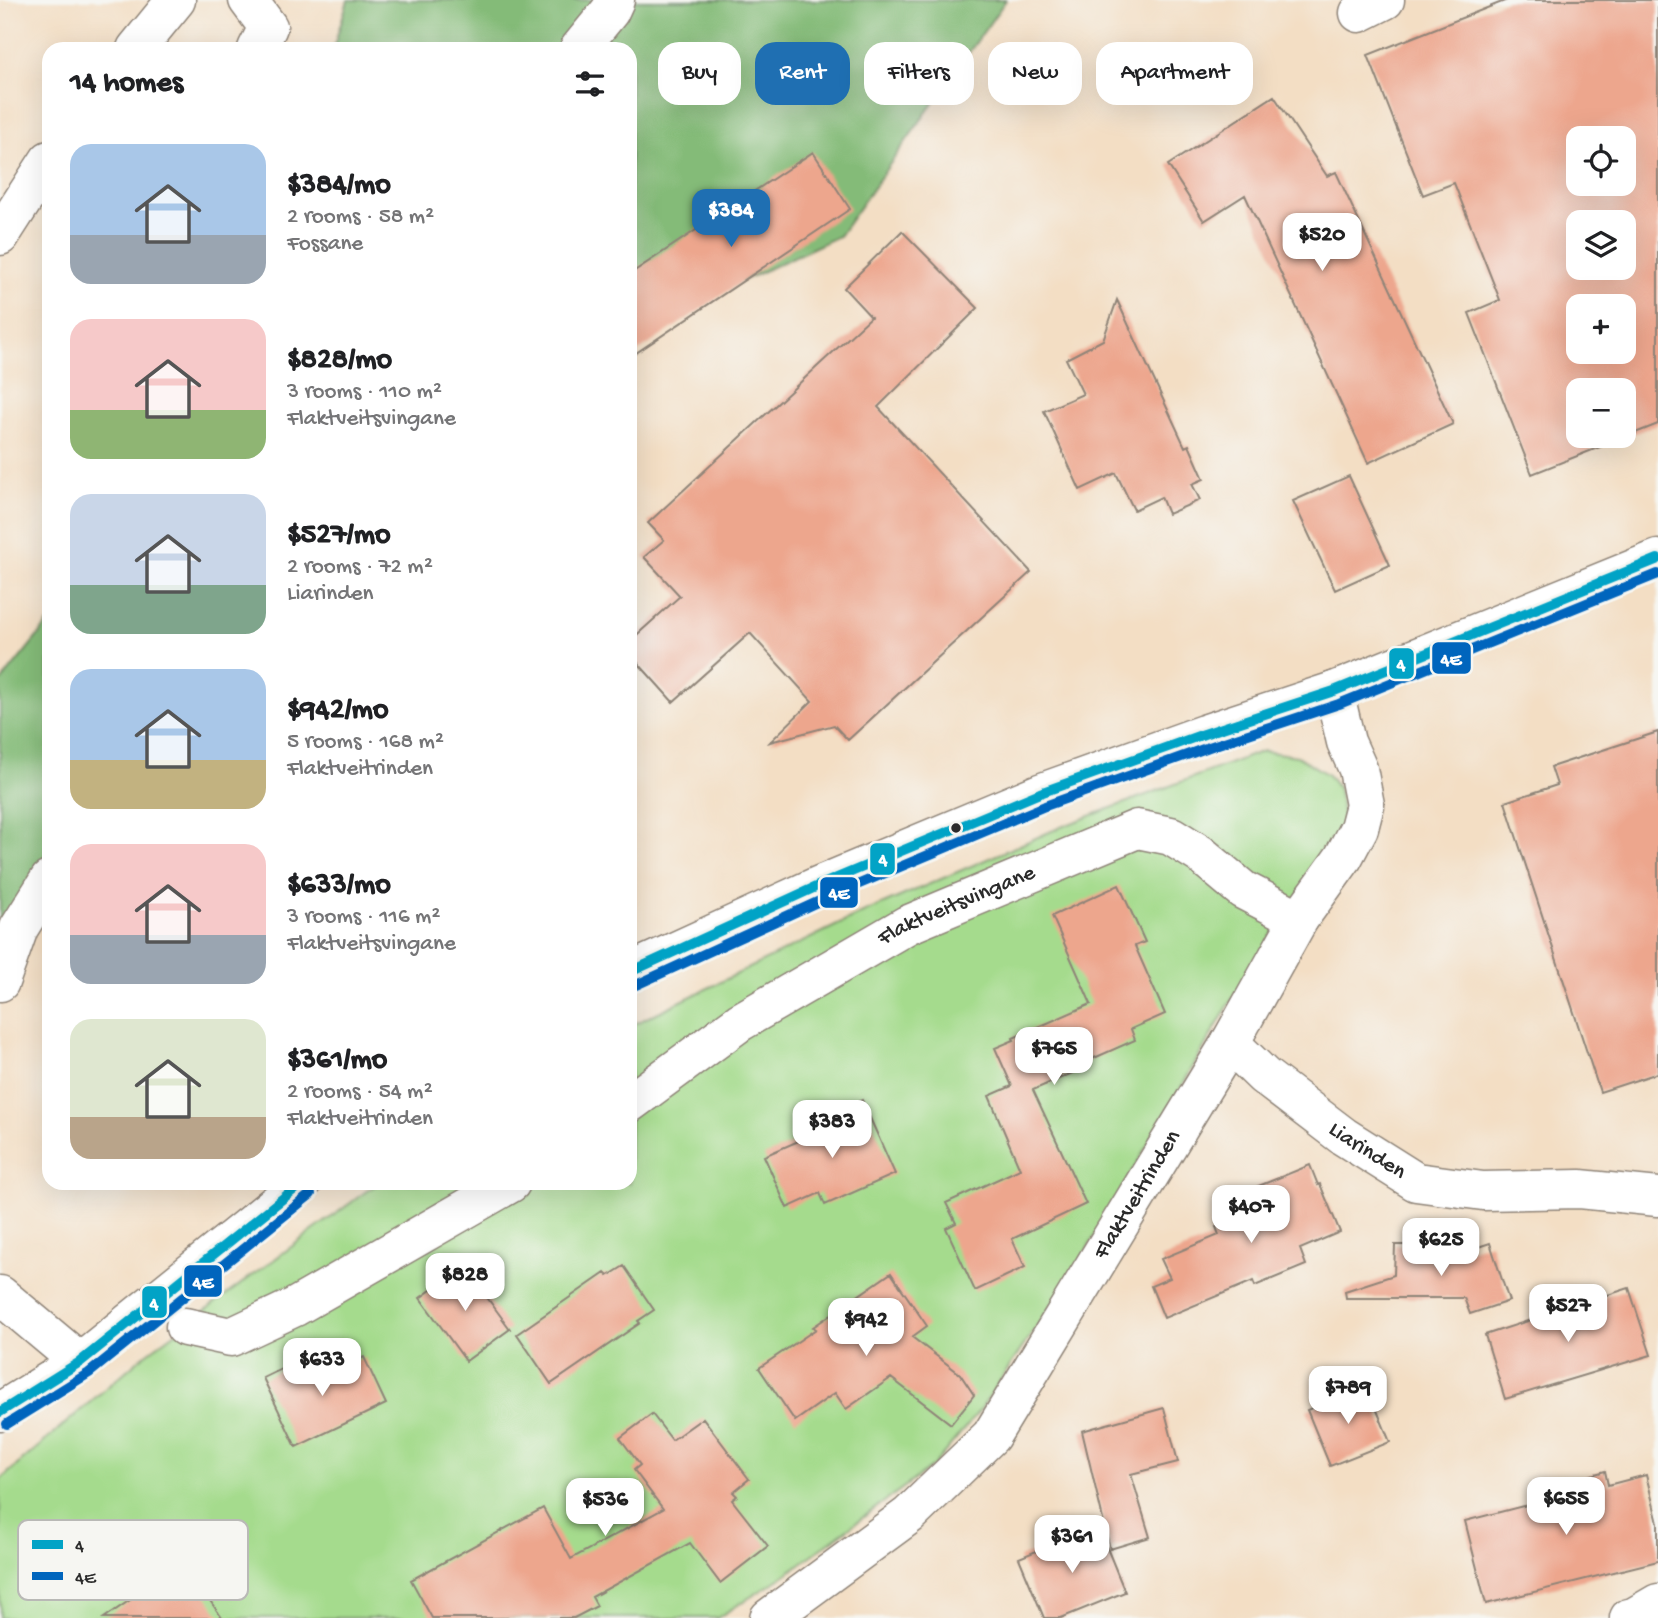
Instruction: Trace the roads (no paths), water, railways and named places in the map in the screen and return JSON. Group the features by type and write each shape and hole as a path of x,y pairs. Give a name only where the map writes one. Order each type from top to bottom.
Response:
{"street":[{"path":"142,42 176,0"},
{"path":"248,0 268,27 260,42"},
{"path":"585,42 615,0"},
{"path":"0,236 42,171"},
{"path":"637,969 820,885 1040,793 1334,691 1658,559"},
{"name":"Flaktveitrinden","path":"769,1618 909,1515 991,1436 1230,1043 1299,919 1343,858 1359,828 1365,805 1358,769 1346,743 1334,691"},
{"name":"Flaktveitsvingane","path":"637,1098 740,1022 907,925 1137,829 1171,836 1200,855 1243,890 1299,919"},
{"path":"0,982 19,928 42,891"},
{"name":"Liarinden","path":"1230,1043 1264,1076 1343,1136 1416,1182 1483,1191 1580,1189 1658,1197"},
{"path":"0,1412 80,1362 293,1190"},
{"path":"185,1327 232,1337 295,1307 499,1190"},
{"path":"0,1295 80,1362"},
{"path":"1629,1618 1658,1603"}]}
